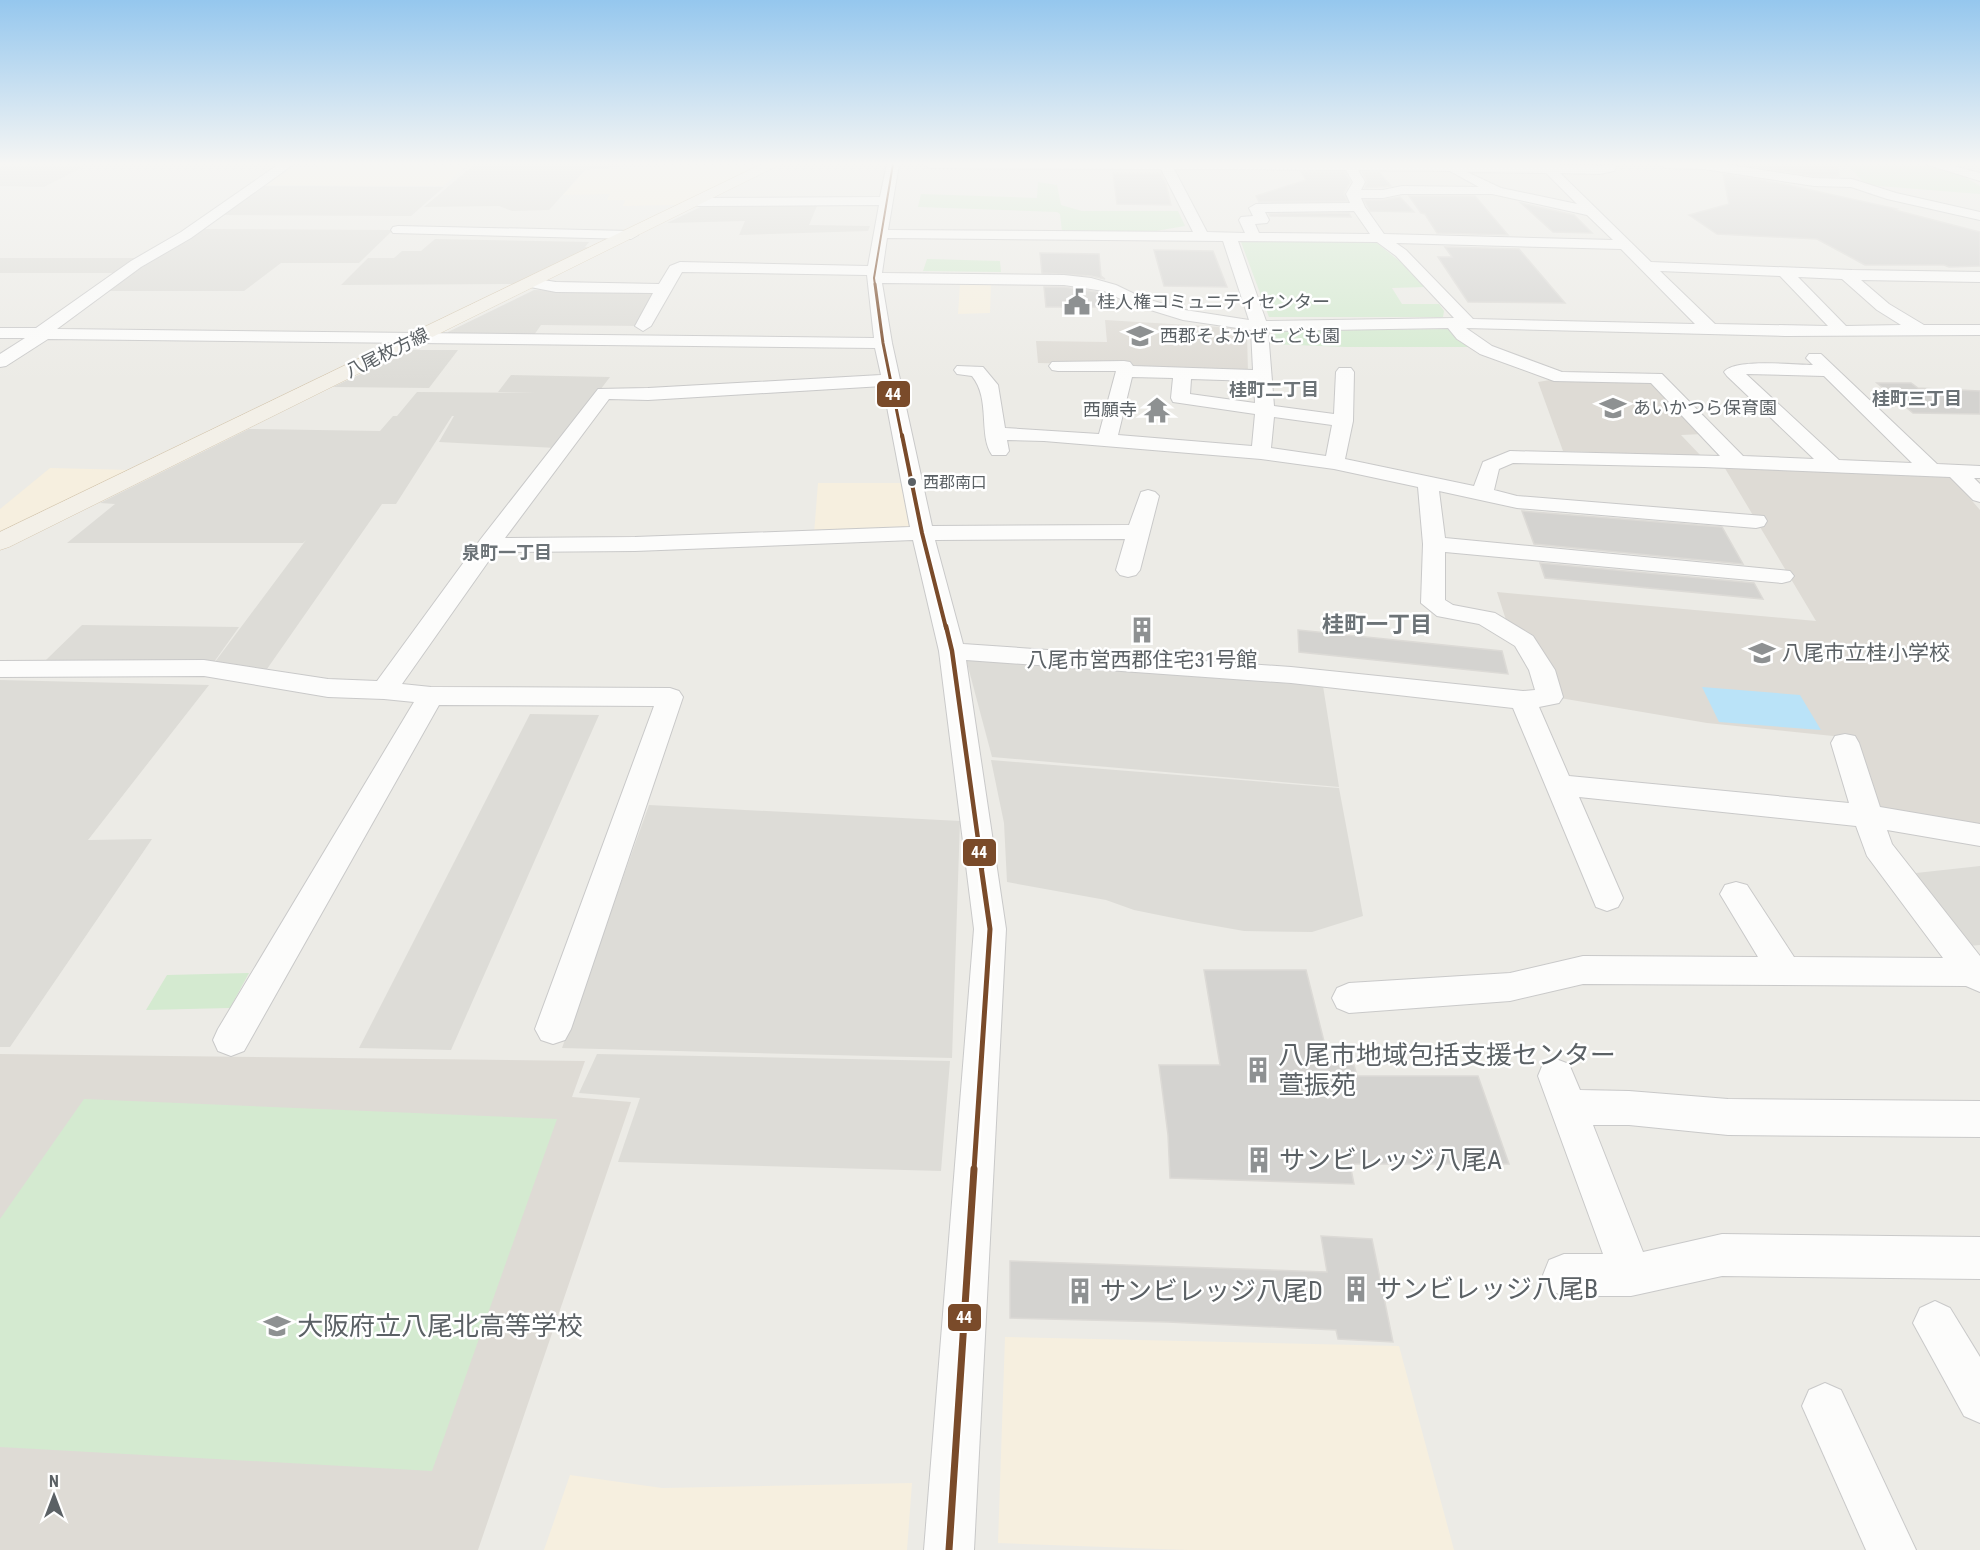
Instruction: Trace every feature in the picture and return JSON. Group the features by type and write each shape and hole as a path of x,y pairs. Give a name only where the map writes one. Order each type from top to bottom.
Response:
{"main road":[{"name":"八尾枚方線","path":"0,542 628,236"}],"street":[{"path":"0,362 136,264 184,236"},
{"path":"880,236 875,275 883,343 922,533 952,651 990,929 949,1550"},
{"path":"1130,236 1380,238 1627,245"},
{"path":"1617,236 1709,328"},
{"path":"1229,237 1259,326 1264,411 1261,453"},
{"path":"1380,238 1401,253 1461,323 1463,335 1486,350 1560,377 1656,378 1737,462"},
{"path":"643,326 675,269 685,266 1091,282 1137,301 1183,315 1259,326 1461,323 1785,331 1980,330"},
{"path":"1648,266 1846,275 1980,277"},
{"path":"1784,272 1842,331"},
{"path":"1846,275 1883,307 1920,330"},
{"path":"531,284 556,287 664,289"},
{"path":"1866,292 1889,292"},
{"path":"1785,331 1930,469"},
{"path":"0,333 883,343"},
{"path":"1058,366 1124,366 1125,371 1107,439"},
{"path":"1828,371 1739,369 1733,372 1833,466"},
{"path":"963,370 977,371 989,385 997,443 1107,439 1261,453 1334,463 1517,502 1756,521"},
{"path":"1125,371 1262,376"},
{"path":"1334,463 1343,421 1345,372"},
{"path":"1183,373 1180,398 1343,421"},
{"path":"384,690 488,545 604,393 648,394 891,380"},
{"path":"1482,494 1490,466 1509,458 1737,462 1980,472"},
{"path":"1955,470 1980,496"},
{"path":"952,651 1291,675 1523,700 1550,697 1542,670 1524,642 1486,618 1446,611 1433,603 1434,544 1428,482"},
{"path":"1128,570 1148,496"},
{"path":"488,545 635,544 922,533 1138,532"},
{"path":"1434,544 1782,576"},
{"path":"0,669 204,668 328,688 384,690 431,696 670,697 553,1029"},
{"path":"231,1040 431,696"},
{"path":"1523,700 1607,898"},
{"path":"1845,743 1878,848 1977,975"},
{"path":"1559,785 1868,816 1980,836"},
{"path":"1736,894 1785,971"},
{"path":"1349,998 1510,987 1582,970 1977,975"},
{"path":"1631,1275 1562,1091 1629,1108 1728,1117 1980,1119"},
{"path":"1564,1275 1631,1275 1722,1255 1980,1258"},
{"path":"1935,1323 1980,1400"},
{"path":"1825,1406 1891,1550"}],"shaded area":[{"path":"190,236 386,236 359,263 281,263 244,291 109,291 143,265"},
{"path":"435,239 589,242 585,247 591,248 518,284 341,285 368,258 394,258 402,251 421,251"},
{"path":"0,258 139,258 117,273 0,273"},
{"path":"960,284 991,284 990,313 958,314"},
{"path":"534,290 656,293 639,326 541,325 534,335 448,335 448,332"},
{"path":"1105,320 1238,328 1247,333 1248,373 1134,368 1130,365 1038,363 1036,341 1107,342"},
{"path":"412,350 458,350 429,388 333,387"},
{"path":"511,375 610,377 556,448 439,442 454,416 452,416 396,504 382,504 267,669 215,662 306,540 303,543 67,543 115,504 100,503 249,429 380,431 393,416 397,416 417,392 536,393 498,392"},
{"name":"あいかつら保育園","path":"1556,379 1653,381 1703,434 1681,435 1701,456 1563,451 1538,382"},
{"name":"八尾市立桂小学校","path":"1723,465 1948,473 1980,510 1980,827 1882,810 1852,738 1707,723 1560,698 1506,620 1497,592 1816,621"},
{"path":"50,468 131,470 0,533 0,509"},
{"path":"818,483 903,483 912,526 906,530 814,534"},
{"path":"82,625 239,627 214,662 45,661"},
{"path":"966,659 1323,686 1339,787 992,757"},
{"path":"0,680 209,685 88,840 152,839 10,1047 0,1047"},
{"path":"530,714 599,715 451,1050 359,1048"},
{"path":"991,760 1339,788 1363,916 1312,932 1244,931 1134,910 1106,900 1007,882 1004,823"},
{"path":"649,805 960,821 952,1058 562,1048"},
{"path":"1980,866 1980,945 1968,946 1907,874"},
{"name":"大阪府立八尾北高等学校","path":"0,1054 585,1061 572,1097 631,1102 478,1550 0,1550"},
{"path":"597,1054 950,1061 941,1171 618,1162 640,1098 579,1093"},
{"path":"1005,1337 1399,1346 1454,1550 1188,1550 998,1543"},
{"path":"570,1475 662,1488 912,1483 907,1550 544,1550"}],"green space":[{"path":"1373,240 1407,267 1425,287 1392,288 1402,304 1439,304 1444,311 1443,317 1269,317 1241,242"},
{"path":"927,259 1000,261 1001,272 923,271"},
{"path":"1453,329 1470,347 1346,347 1271,344 1268,337 1280,331"},
{"path":"249,973 230,1008 146,1010 167,975"},
{"name":"大阪府立八尾北高等学校","path":"84,1099 557,1119 432,1471 0,1447 0,1219"}],"water":[{"path":"1702,687 1800,695 1821,730 1719,722"}],"building":[{"path":"1764,236 1980,236 1980,266 1865,265 1817,239"},
{"path":"1445,247 1519,249 1565,303 1468,302 1438,257 1452,257"},
{"path":"1154,250 1213,251 1227,287 1164,286"},
{"path":"1040,253 1099,254 1101,276 1105,279 1042,273"},
{"path":"1044,287 1064,287 1103,293 1108,296 1111,307 1046,307"},
{"path":"1877,383 1911,383 1918,388 1980,391 1980,414 1913,413"},
{"path":"1522,511 1722,527 1743,564 1534,544"},
{"path":"1540,563 1754,583 1763,599 1545,578"},
{"path":"1298,630 1502,651 1508,674 1299,652"},
{"name":"八尾市地域包括支援センター 萱振苑","path":"1204,970 1306,970 1330,1065 1354,1065 1357,1076 1478,1076 1509,1164 1350,1164 1354,1184 1170,1178 1168,1135 1159,1065 1220,1065"},
{"path":"1321,1236 1372,1239 1393,1342 1338,1339 1336,1330 1168,1322 1010,1318 1010,1261 1327,1272"}],"transit line":[{"name":"44","path":"881,236 874,278 883,343 922,533 952,651 990,929 949,1550"}],"place":[{"name":"桂人権コミュニティセンター","path":"1077,302"},
{"name":"西郡そよかぜこども園","path":"1140,336"},
{"name":"あいかつら保育園","path":"1613,408"},
{"name":"西願寺","path":"1157,410"},
{"name":"西郡南口","path":"912,482"},
{"name":"八尾市営西郡住宅31号館","path":"1142,630"},
{"name":"八尾市立桂小学校","path":"1762,653"},
{"name":"八尾市地域包括支援センター 萱振苑","path":"1258,1070"},
{"name":"サンビレッジ八尾A","path":"1259,1160"},
{"name":"サンビレッジ八尾B","path":"1356,1289"},
{"name":"サンビレッジ八尾D","path":"1080,1291"},
{"name":"大阪府立八尾北高等学校","path":"277,1326"}],"district":[{"name":"桂町二丁目","path":"1274,390"},
{"name":"桂町三丁目","path":"1917,399"},
{"name":"泉町一丁目","path":"507,553"},
{"name":"桂町一丁目","path":"1377,624"}]}
